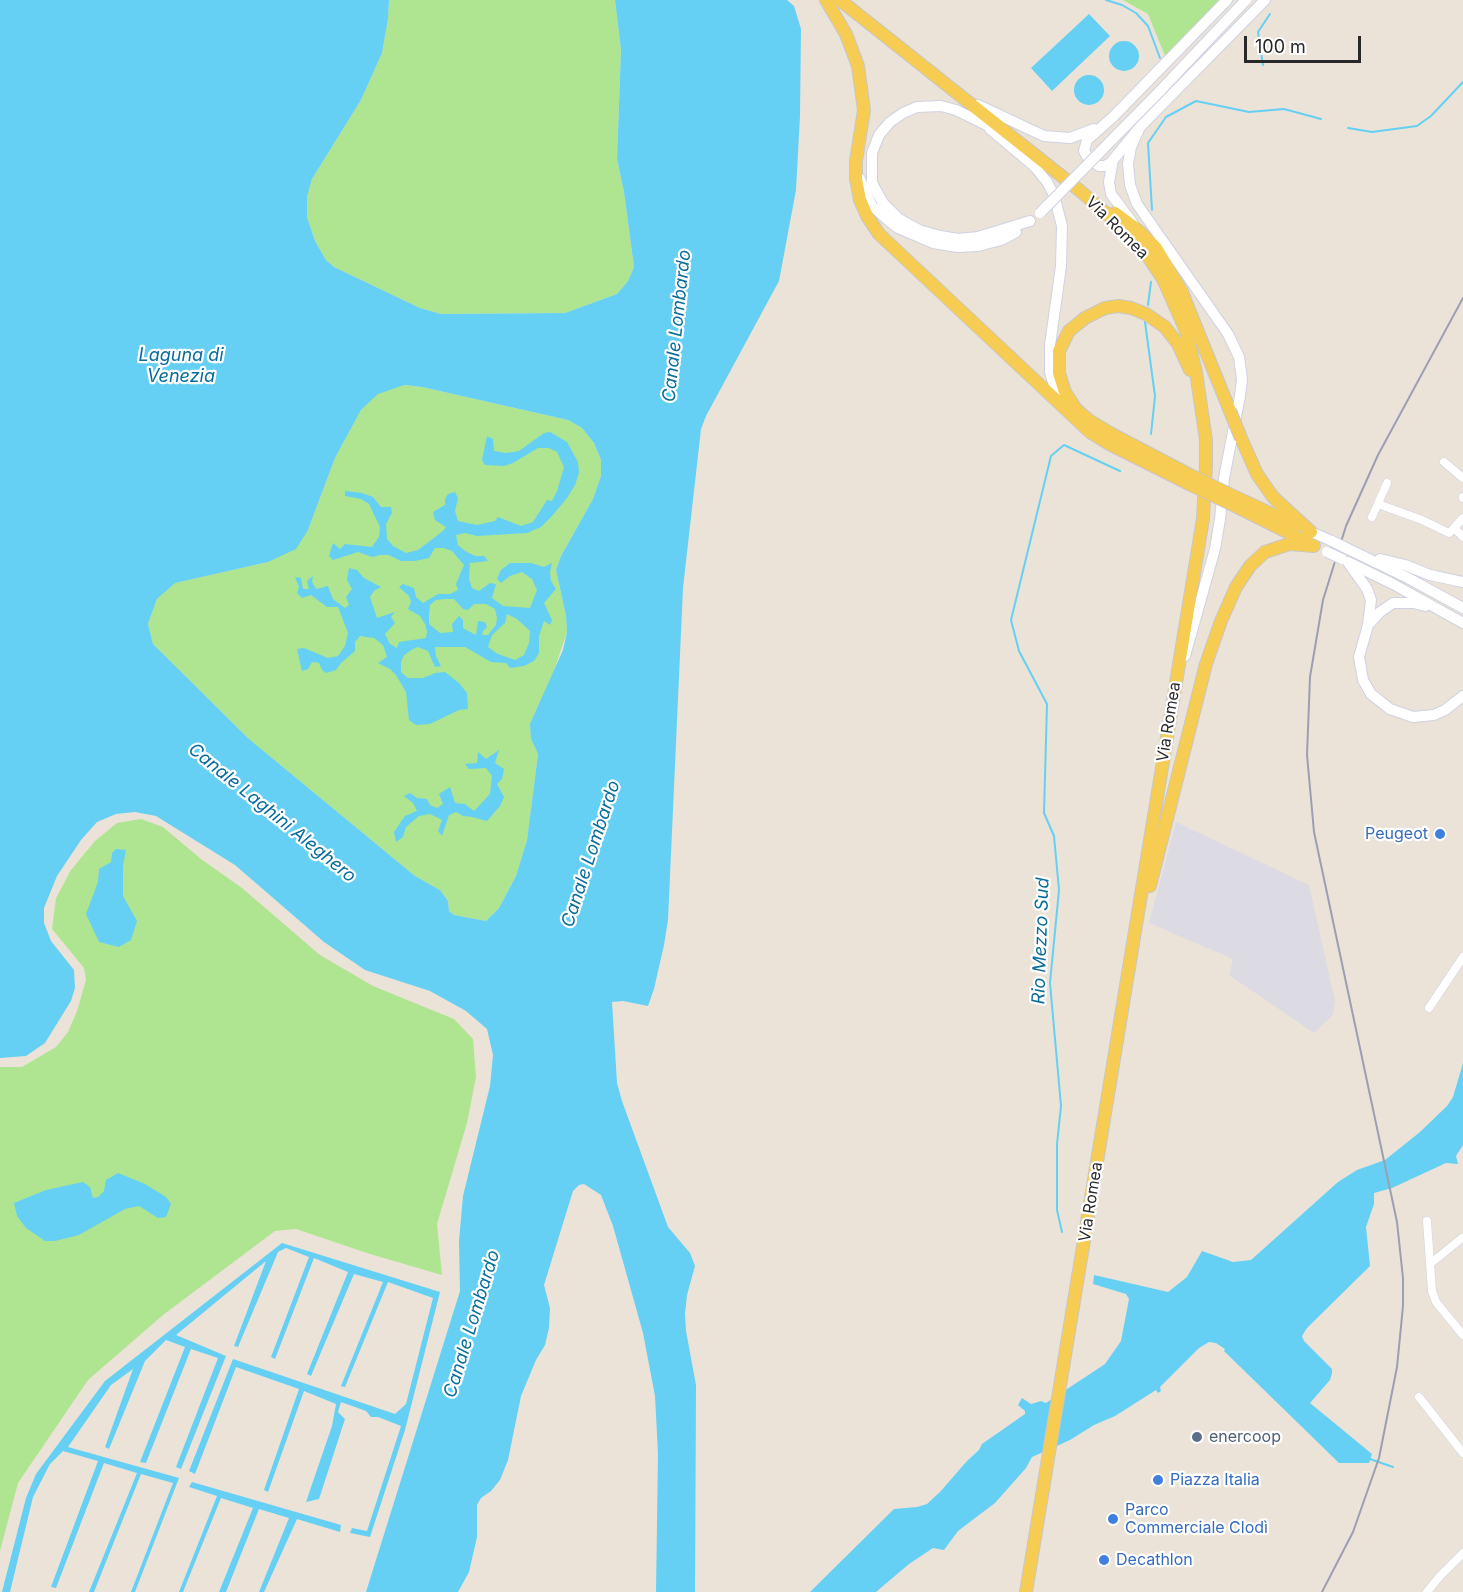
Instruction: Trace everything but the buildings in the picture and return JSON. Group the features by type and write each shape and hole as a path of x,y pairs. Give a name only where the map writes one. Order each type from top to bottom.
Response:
{"main road":[{"path":"826,0 846,34 858,66 864,110 856,161 856,179 860,200 879,234 1090,432 1111,445 1311,532"},
{"name":"Via Romea","path":"840,0 1079,190 1131,238 1149,258 1163,279 1186,331 1202,406 1206,465 1203,519 1026,1592"},
{"path":"1227,0 1113,117 1100,127 1086,143 1085,154 1088,158 1099,166 1106,166 1112,162 1140,128 1265,0"},
{"path":"856,161 863,189 872,206 898,228 933,243 958,247 978,246 1001,240 1040,213 1246,0"},
{"path":"961,96 1044,136 1070,138 1100,127"},
{"path":"1025,147 956,110 941,106 917,107 890,122 879,135 872,153 872,183 883,203 899,219 918,230 940,236 958,239 978,237 1030,221"},
{"path":"981,122 1035,167 1054,195 1062,226 1062,246 1050,345 1050,372 1060,405"},
{"path":"1140,128 1131,147 1128,164 1130,185 1137,204 1228,334 1239,357 1242,379 1224,478 1215,549 1174,692"},
{"path":"1112,162 1109,182 1111,194 1139,231"},
{"path":"1079,190 1112,210 1156,248 1181,290 1257,474 1273,497 1345,561 1367,589 1371,600 1368,625 1361,645 1360,669 1366,686 1381,704 1402,715 1423,717 1445,710 1463,696"},
{"path":"1191,480 1090,421 1076,409 1065,392 1059,373 1059,351 1069,331 1094,312 1118,306 1131,308 1146,314 1165,327 1178,344 1190,370 1202,406"},
{"path":"1229,498 1314,546"},
{"path":"1135,939 1206,664 1236,587 1250,566 1265,552 1289,544 1346,548 1463,608"},
{"path":"1357,553 1405,565 1430,575 1463,582"},
{"path":"1345,561 1463,623"},
{"path":"1368,625 1380,612 1393,603 1414,603 1441,610"},
{"path":"1020,1592 1025,1566 1036,1541"},
{"path":"1033,1592 1036,1541"}],"street":[{"path":"1444,462 1463,478"},
{"path":"1372,518 1387,483"},
{"path":"1378,504 1422,520 1449,533 1463,518"},
{"path":"1454,528 1463,537"},
{"path":"1429,1008 1463,957"},
{"path":"1427,1221 1432,1291 1437,1302 1463,1335"},
{"path":"1430,1264 1462,1238"},
{"path":"1419,1397 1463,1453"},
{"path":"1426,1592 1463,1553"}],"shaded area":[{"path":"1176,822 1309,885 1335,1001 1333,1015 1314,1033 1229,975 1233,959 1149,923"}],"green space":[{"path":"0,0 301,181 296,219 389,388 403,385 422,387 568,420 582,428 594,443 601,460 601,476 593,499 561,556 556,570 566,616 567,632 531,739 538,754 527,840 516,876 499,908 486,921 454,915 449,911 448,901 440,890 415,876 249,739 153,644 148,624 157,599 174,583 268,562 308,530 335,458 361,410 373,397"},
{"path":"389,0 615,0 621,50 617,159 634,267 628,281 617,294 565,313 441,314 420,308 334,267 326,260 315,241 307,217 307,197 312,179 361,100 382,53"},
{"path":"1123,0 1220,0 1165,56 1148,14"},
{"path":"141,819 163,827 201,859 242,888 320,955 373,986 454,1019 473,1039 476,1077 467,1123 437,1224 442,1275 296,1229 275,1231 163,1315 88,1380 18,1483 0,1551 0,1067 22,1067 56,1047 68,1032 86,980 84,968 52,929 56,898 71,870 95,841 117,823"}],"water":[{"name":"Laguna di Venezia","path":"0,0 389,0 382,53 361,100 312,179 307,197 307,217 315,241 326,260 334,267 420,308 441,314 565,313 617,294 628,281 634,267 617,159 621,50 615,0 787,0 794,6 801,29 796,190 779,281 701,429 683,588 668,920 654,989 648,1006 623,1001 612,1002 617,1083 622,1101 668,1227 690,1253 695,1266 687,1295 685,1314 696,1385 695,1592 656,1592 658,1454 655,1396 643,1333 613,1226 601,1195 584,1184 579,1185 573,1191 544,1285 550,1308 549,1328 545,1345 521,1396 508,1460 500,1480 477,1505 477,1537 469,1572 458,1592 366,1592 460,1291 459,1241 463,1196 490,1086 493,1055 487,1029 466,1011 430,991 365,970 324,942 235,865 156,816 135,812 116,814 97,822 81,840 57,876 44,908 44,923 51,941 74,970 75,988 71,1001 45,1043 26,1056 0,1058","holes":["404,385 422,387 568,420 582,428 594,443 601,460 601,476 593,499 561,556 556,570 566,616 567,632 563,650 530,724 531,739 538,754 527,840 516,876 499,908 486,921 454,915 449,911 448,901 440,890 415,876 249,739 153,644 148,624 157,599 175,583 268,562 296,549 308,530 335,458 361,410 378,394"]},
{"path":"1089,14 1110,36 1052,91 1031,68"},
{"path":"1124,41 1135,45 1139,56 1135,67 1124,71 1113,67 1109,56 1113,45"},
{"path":"1089,75 1100,79 1104,90 1100,101 1089,105 1078,101 1074,90 1078,79"},
{"path":"550,432 567,442 578,462 579,473 575,485 552,516 541,527 527,533 456,535 458,545 465,551 475,556 484,556 488,561 470,563 469,579 472,588 479,591 490,583 496,584 492,598 503,606 530,608 537,590 532,579 522,572 510,576 501,583 497,579 501,570 510,563 531,563 544,567 552,563 551,581 556,589 544,603 552,620 550,625 544,621 539,636 539,653 534,661 524,666 510,668 506,663 491,662 465,647 435,647 441,666 435,667 428,651 418,647 413,649 404,655 401,672 408,678 423,678 445,672 467,693 468,709 459,710 430,724 416,725 409,720 406,692 396,675 378,663 387,657 383,645 374,638 360,636 355,642 355,651 336,670 326,673 319,663 312,662 308,669 302,671 297,649 304,648 328,658 338,656 345,646 348,633 338,607 327,607 311,595 302,598 297,593 299,587 295,577 301,578 303,589 309,589 307,581 313,576 312,582 316,589 328,586 333,599 345,608 349,605 346,597 352,589 347,580 349,568 357,570 364,578 381,587 370,597 377,618 395,612 391,617 395,623 385,634 390,644 397,648 399,642 426,638 427,632 420,616 408,609 411,602 409,596 399,587 403,584 414,588 416,597 423,603 438,594 450,594 458,590 456,584 464,565 452,551 444,548 435,548 429,558 415,561 401,561 389,555 372,557 358,552 333,560 329,556 333,543 340,549 345,544 372,547 379,537 380,527 369,504 361,499 345,496 345,491 362,493 373,497 381,507 391,507 392,513 386,524 387,539 393,546 406,553 418,550 443,531 446,527 435,520 433,512 445,505 448,494 455,492 458,498 455,511 458,521 477,525 495,521 498,517 521,526 533,522 547,500 552,501 564,467 557,452 549,448 538,448 504,466 485,465 482,460 487,436 493,439 494,451 506,453 519,451 544,433","holes":["454,599 463,609 468,610 474,604 486,604 495,609 496,625 488,635 482,635 487,627 485,622 478,621 476,635 463,628 463,620 459,616 452,624 453,632 440,633 429,624 430,605 436,600","507,614 517,619 530,631 529,643 524,655 515,660 498,654 488,647 492,635 505,623"]},
{"path":"499,750 495,763 504,769 502,779 497,784 504,797 500,806 487,821 463,816 456,812 449,815 442,836 438,831 442,820 430,814 419,816 406,827 403,837 396,842 394,832 405,816 417,811 413,803 404,796 410,793 417,798 427,799 430,805 437,808 443,804 439,794 450,787 455,803 465,804 474,811 490,794 492,776 486,768 469,769 465,764 477,763 478,752 486,759"},
{"path":"116,849 126,850 123,866 123,896 137,921 131,940 119,947 99,942 86,914 98,882 99,869 111,862 112,853"},
{"path":"1463,1063 1463,1145 1456,1156 1458,1164 1446,1163 1392,1188 1374,1193 1374,1204 1366,1227 1370,1266 1307,1328 1302,1336 1304,1341 1332,1369 1330,1380 1310,1403 1372,1454 1369,1463 1339,1463 1224,1351 1225,1349 1216,1343 1209,1342 1199,1348 1160,1387 1161,1391 1158,1393 1156,1390 1115,1416 1032,1457 1026,1468 995,1503 958,1531 944,1550 933,1548 909,1564 876,1592 810,1592 894,1509 927,1504 979,1450 982,1444 1025,1414 1025,1411 1018,1405 1022,1398 1031,1404 1041,1401 1046,1403 1105,1364 1121,1341 1129,1299 1126,1294 1093,1284 1094,1275 1168,1292 1187,1277 1202,1251 1233,1262 1251,1260 1338,1182 1357,1170 1385,1160 1420,1132 1447,1106 1453,1097"},
{"path":"118,1173 145,1184 166,1197 171,1204 166,1217 158,1218 139,1206 125,1209 79,1235 45,1241 26,1228 17,1216 14,1203 46,1190 83,1182 90,1187 93,1198 98,1197 104,1191 106,1180"},
{"path":"282,1243 440,1292 405,1430 370,1537 350,1533 352,1528 367,1531 401,1426 378,1417 371,1417 366,1411 341,1402 338,1412 345,1419 319,1499 306,1502 332,1426 336,1404 304,1391 268,1492 264,1490 299,1389 236,1367 195,1474 189,1471 233,1359 395,1414 406,1404 433,1298 388,1282 345,1387 341,1386 383,1282 354,1274 311,1376 307,1374 348,1272 314,1258 275,1359 271,1357 309,1257 286,1248 278,1252 238,1347 234,1346 266,1261 176,1335 226,1356 181,1469 176,1467 218,1358 191,1349 146,1463 140,1462 185,1347 166,1340 145,1361 109,1449 105,1447 133,1369 111,1385 68,1447 179,1478 135,1592 131,1592 173,1483 141,1474 94,1592 89,1592 137,1473 104,1463 56,1588 51,1587 98,1461 63,1451 50,1464 33,1497 10,1592 2,1592 26,1498 36,1474 105,1381"},
{"path":"192,1482 341,1525 340,1532 297,1519 264,1592 259,1592 289,1518 259,1509 226,1592 219,1592 253,1508 221,1498 183,1592 179,1592 217,1496 189,1487"}],"waterway":[{"path":"1106,0 1136,13 1148,26 1160,58"},
{"path":"1263,65 1258,32 1270,14"},
{"path":"1348,128 1372,132 1417,126 1431,116 1463,82"},
{"name":"Rio Mezzo Sud","path":"1152,210 1148,143 1166,117 1196,101 1249,112 1284,109 1321,119"},
{"name":"Rio Mezzo Sud","path":"1148,305 1151,282"},
{"name":"Rio Mezzo Sud","path":"1145,322 1155,396 1151,434"},
{"name":"Rio Mezzo Sud","path":"1062,1232 1057,1210 1057,1144 1061,1106 1050,983 1059,890 1054,836 1044,813 1047,704 1019,651 1011,620 1051,456 1064,445 1120,471"},
{"path":"1370,1459 1393,1467"}],"railway":[{"path":"1322,1592 1353,1532 1379,1458 1397,1367 1403,1306 1403,1278 1397,1222 1314,832 1307,755 1310,677 1323,600 1346,526 1378,455 1463,298"}],"place":[{"name":"Peugeot","path":"1440,834"},
{"name":"enercoop","path":"1197,1437"},
{"name":"Piazza Italia","path":"1158,1480"},
{"name":"Parco Commerciale Clodì","path":"1113,1519"},
{"name":"Decathlon","path":"1104,1560"}],"water label":[{"name":"Canale Lombardo","path":"677,326"},
{"name":"Canale Laghini Aleghero","path":"272,813"},
{"name":"Canale Lombardo","path":"591,854"},
{"name":"Canale Lombardo","path":"472,1324"}]}
